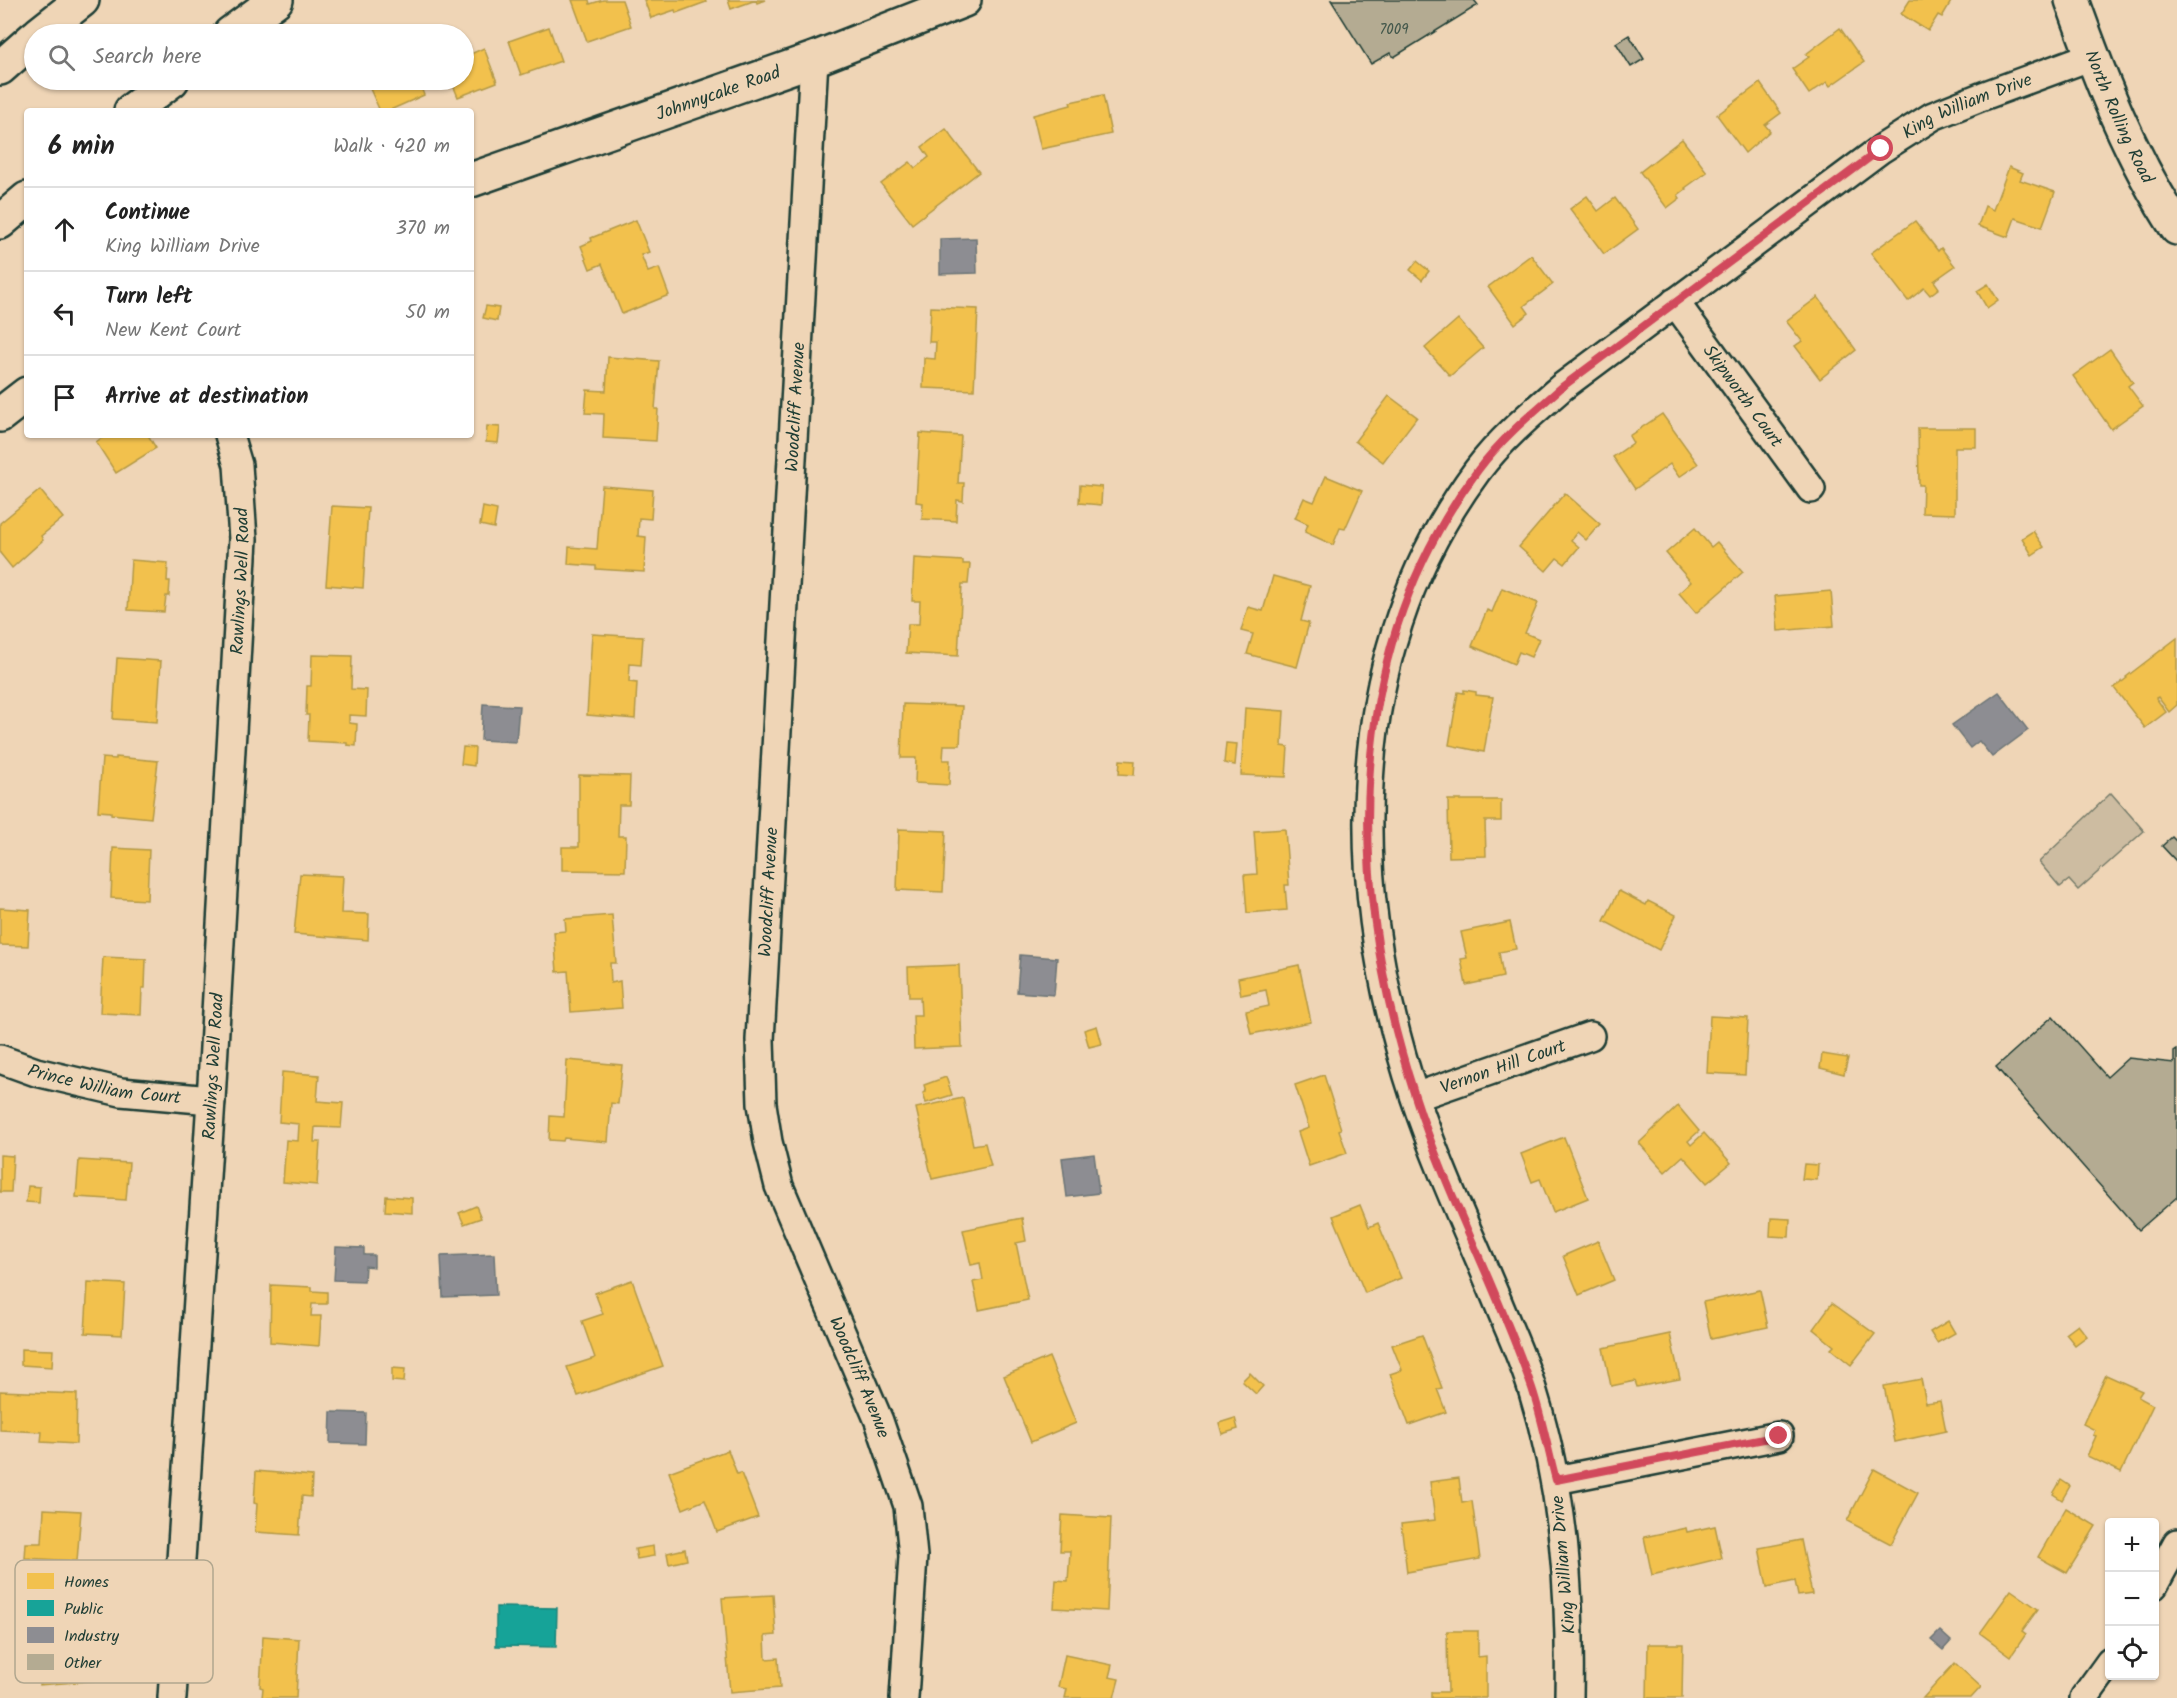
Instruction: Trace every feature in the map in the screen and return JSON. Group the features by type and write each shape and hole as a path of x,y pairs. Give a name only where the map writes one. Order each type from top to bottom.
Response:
{"main road":[{"path":"52,24 82,0"},
{"path":"244,24 276,0"},
{"name":"Johnnycake Road","path":"474,179 814,59 964,0"},
{"name":"North Rolling Road","path":"2072,0 2092,56 2125,134 2177,228"},
{"path":"0,68 24,47"},
{"path":"135,108 159,90"},
{"path":"0,222 24,202"},
{"path":"0,415 24,396"}],"street":[{"name":"King William Drive","path":"1569,1698 1567,1565 1556,1480 1533,1389 1439,1163 1415,1098 1392,1020 1380,954 1370,879 1368,821 1371,757 1379,694 1395,632 1418,571 1447,517 1478,470 1512,430 1562,387 1881,149 1933,117 2092,56"},
{"name":"Woodcliff Avenue","path":"814,59 760,1028 762,1104 768,1142 779,1186 879,1421 908,1506 913,1556 904,1698"},
{"name":"Skipworth Court","path":"1675,302 1811,489"},
{"name":"Rawlings Well Road","path":"181,1560 211,1100 243,539 238,465 230,438"},
{"name":"Vernon Hill Court","path":"1415,1098 1590,1036"},
{"name":"Prince William Court","path":"0,1059 36,1072 121,1092 211,1100"},
{"path":"1556,1480 1779,1436"},
{"path":"2159,1576 2177,1543"},
{"path":"2084,1698 2105,1668"},
{"name":"Rawlings Well Road","path":"172,1698 173,1683"}],"shaded area":[{"path":"2111,793 2144,831 2078,890 2069,880 2060,887 2039,862"}],"building: Homes":[{"path":"572,0 589,0 590,4 603,0 622,0 631,26 587,41"},
{"path":"644,0 705,0 706,2 676,13 675,10 651,18"},
{"path":"728,0 756,0 731,9"},
{"path":"1910,0 1952,0 1942,17 1938,15 1928,31 1901,14"},
{"path":"549,27 561,61 521,75 509,41"},
{"path":"1840,28 1864,62 1830,86 1827,82 1809,94 1792,69 1809,57 1806,54"},
{"path":"484,48 497,82 458,97 455,90 474,90 474,52"},
{"path":"1760,83 1781,113 1765,125 1770,131 1745,153 1717,115"},
{"path":"371,90 422,90 424,95 395,108 379,108"},
{"path":"1103,95 1111,134 1041,149 1033,115 1071,105 1070,102"},
{"path":"946,129 979,172 912,224 881,184 910,162 915,168 929,157 922,147"},
{"path":"1682,139 1707,172 1685,188 1678,195 1680,198 1667,208 1640,172"},
{"path":"2009,167 2023,173 2020,180 2055,192 2042,227 2015,218 2008,237 1978,226 1985,206 1993,210"},
{"path":"1587,196 1598,211 1615,198 1638,229 1604,254 1570,209"},
{"path":"636,220 649,252 641,255 648,272 659,268 669,295 622,314 602,264 590,269 581,246 592,241 591,238"},
{"path":"1915,221 1938,251 1941,248 1955,266 1934,281 1939,288 1930,295 1924,288 1908,301 1871,253"},
{"path":"1531,255 1553,284 1524,306 1529,313 1515,324 1488,287"},
{"path":"1417,261 1429,271 1422,280 1410,270"},
{"path":"1988,284 1998,300 1987,308 1977,291"},
{"path":"1818,297 1856,350 1820,379 1795,346 1802,341 1786,321"},
{"path":"486,306 499,308 497,321 483,318"},
{"path":"931,307 978,309 974,390 923,388 924,358 935,359 936,342 929,342"},
{"path":"1458,319 1483,348 1450,376 1425,348"},
{"path":"2110,349 2133,382 2128,386 2143,406 2111,429 2073,376"},
{"path":"608,357 659,361 655,409 658,409 656,441 603,438 604,414 585,413 587,390 606,391"},
{"path":"1389,396 1417,417 1383,462 1355,441"},
{"path":"1662,414 1698,464 1679,477 1670,464 1635,489 1613,457 1633,443 1629,436"},
{"path":"487,426 500,427 498,443 486,442"},
{"path":"1918,428 1976,428 1976,447 1955,447 1955,514 1922,513 1923,485 1919,485"},
{"path":"920,433 961,436 958,483 964,483 963,501 957,500 956,521 922,519 923,503 916,502"},
{"path":"102,438 150,438 156,448 116,473 96,442"},
{"path":"1326,476 1362,491 1345,529 1340,528 1333,545 1305,532 1308,524 1295,518 1304,498 1314,502"},
{"path":"1080,485 1102,487 1101,505 1079,503"},
{"path":"602,486 653,490 651,519 639,518 638,536 646,537 644,572 596,569 596,566 568,564 569,547 597,549"},
{"path":"40,490 63,518 41,536 43,540 12,568 0,553 0,523"},
{"path":"1565,493 1600,524 1586,540 1577,532 1571,540 1579,547 1565,564 1557,558 1546,571 1519,547"},
{"path":"332,506 368,508 363,588 326,585"},
{"path":"483,507 497,510 494,528 480,525"},
{"path":"1695,528 1711,547 1717,542 1743,572 1696,613 1679,593 1691,582 1666,553"},
{"path":"2033,531 2044,547 2032,555 2022,538"},
{"path":"914,558 963,561 963,564 970,564 968,584 962,584 958,656 906,653 908,624 919,624 920,601 912,601"},
{"path":"131,560 168,563 169,596 166,596 164,612 128,610"},
{"path":"1273,576 1310,586 1301,621 1309,623 1297,667 1247,654 1253,634 1241,631 1248,607 1263,611"},
{"path":"1502,588 1538,603 1525,633 1539,639 1531,657 1519,652 1514,664 1472,646 1487,610 1492,612"},
{"path":"1831,591 1834,626 1778,631 1775,596"},
{"path":"592,634 643,637 641,665 630,664 629,682 637,683 635,719 587,715"},
{"path":"2177,638 2177,705 2169,712 2158,697 2156,698 2166,712 2145,728 2114,688"},
{"path":"312,655 352,656 351,689 367,690 366,716 349,715 349,723 357,724 356,746 347,745 347,743 308,741 307,686 311,686"},
{"path":"117,658 161,661 157,722 113,719"},
{"path":"1464,690 1476,692 1476,695 1493,697 1484,752 1449,745 1458,692 1464,693"},
{"path":"903,704 962,706 960,745 944,745 943,760 950,760 949,785 915,783 916,758 901,758"},
{"path":"1245,708 1284,711 1282,746 1288,747 1286,777 1241,775"},
{"path":"1226,743 1237,744 1235,765 1224,763"},
{"path":"463,747 475,748 474,766 461,764"},
{"path":"116,757 158,761 151,818 98,811 102,758 116,759"},
{"path":"1120,760 1135,761 1134,775 1119,774"},
{"path":"579,775 630,776 629,805 619,805 618,836 626,836 625,871 562,870 562,847 579,847"},
{"path":"1448,800 1501,800 1501,821 1485,821 1486,856 1449,857"},
{"path":"899,829 946,831 943,892 897,890"},
{"path":"1285,829 1289,885 1285,885 1287,910 1247,913 1244,875 1257,874 1254,831"},
{"path":"113,848 149,850 147,900 111,898"},
{"path":"300,874 343,876 341,913 369,914 368,940 294,934"},
{"path":"1619,891 1646,905 1648,901 1676,915 1659,950 1604,921"},
{"path":"0,908 30,910 28,946 0,945"},
{"path":"612,915 616,963 610,963 611,983 620,981 622,1008 571,1012 568,971 557,972 554,932 566,931 565,919"},
{"path":"1510,922 1516,949 1499,952 1503,977 1466,985 1461,959 1467,958 1461,932"},
{"path":"103,957 146,959 141,1015 100,1013"},
{"path":"959,965 962,1047 914,1049 913,1015 921,1015 920,997 909,997 908,967"},
{"path":"1299,965 1311,1022 1251,1034 1246,1011 1269,1006 1266,990 1241,995 1238,978"},
{"path":"1710,1016 1748,1018 1745,1075 1707,1073"},
{"path":"1097,1026 1102,1044 1089,1047 1084,1030"},
{"path":"1822,1054 1848,1058 1844,1074 1820,1068"},
{"path":"567,1060 622,1065 618,1104 611,1103 608,1142 564,1138 563,1141 549,1140 550,1116 564,1117"},
{"path":"282,1072 319,1075 317,1101 343,1103 341,1128 315,1127 314,1142 320,1142 317,1185 283,1182 286,1140 298,1141 299,1124 279,1122"},
{"path":"1324,1075 1347,1153 1309,1166 1298,1132 1309,1128 1295,1085"},
{"path":"946,1077 952,1095 926,1103 923,1093 926,1092 924,1085"},
{"path":"963,1098 973,1145 985,1143 991,1166 932,1179 916,1108"},
{"path":"1678,1106 1699,1131 1688,1141 1691,1145 1704,1133 1731,1163 1707,1183 1683,1156 1665,1172 1639,1143"},
{"path":"1564,1137 1588,1198 1553,1212 1540,1179 1532,1182 1521,1154"},
{"path":"0,1155 13,1156 11,1192 0,1192"},
{"path":"79,1160 129,1163 126,1200 76,1197"},
{"path":"1804,1164 1818,1165 1817,1180 1802,1179"},
{"path":"28,1186 40,1187 39,1203 26,1202"},
{"path":"386,1196 412,1198 412,1213 385,1211"},
{"path":"1360,1205 1369,1227 1378,1223 1401,1278 1365,1293 1333,1216"},
{"path":"476,1206 481,1218 464,1224 459,1213"},
{"path":"1022,1218 1026,1241 1016,1243 1028,1300 979,1310 973,1282 983,1280 980,1263 971,1265 963,1230"},
{"path":"1771,1218 1790,1219 1789,1237 1770,1236"},
{"path":"1598,1241 1614,1280 1579,1295 1563,1256"},
{"path":"632,1280 663,1366 578,1396 567,1367 595,1358 582,1321 603,1314 595,1293"},
{"path":"88,1282 125,1284 122,1335 85,1333"},
{"path":"271,1285 312,1287 312,1291 327,1292 327,1304 312,1304 311,1316 321,1316 319,1346 270,1342"},
{"path":"1760,1290 1768,1327 1711,1339 1703,1302"},
{"path":"1832,1303 1875,1334 1851,1365 1831,1349 1834,1346 1813,1329"},
{"path":"1948,1321 1955,1333 1937,1343 1930,1332"},
{"path":"2078,1325 2087,1336 2075,1345 2066,1334"},
{"path":"1670,1334 1680,1379 1637,1387 1635,1381 1611,1386 1603,1348"},
{"path":"1422,1335 1442,1388 1437,1389 1446,1412 1409,1425 1390,1374 1402,1370 1392,1345"},
{"path":"21,1349 53,1350 52,1367 21,1365"},
{"path":"1049,1357 1076,1423 1031,1442 1004,1376"},
{"path":"392,1368 405,1369 404,1382 392,1381"},
{"path":"1250,1373 1263,1386 1256,1394 1242,1381"},
{"path":"2106,1375 2142,1391 2138,1397 2153,1405 2121,1472 2087,1456 2096,1436 2093,1435 2095,1430 2083,1424"},
{"path":"1921,1379 1926,1403 1940,1401 1946,1431 1895,1442 1884,1386"},
{"path":"0,1391 77,1394 76,1444 41,1442 42,1432 0,1430"},
{"path":"1235,1418 1238,1429 1222,1434 1219,1423"},
{"path":"728,1450 737,1474 741,1473 758,1517 717,1532 705,1500 683,1509 669,1472"},
{"path":"1874,1469 1918,1493 1891,1544 1847,1521"},
{"path":"256,1471 312,1476 311,1497 302,1496 299,1535 255,1532"},
{"path":"1459,1478 1462,1503 1472,1501 1480,1559 1407,1572 1401,1524 1435,1520 1430,1482"},
{"path":"2061,1480 2070,1486 2062,1500 2053,1494"},
{"path":"2066,1508 2096,1526 2067,1573 2038,1557"},
{"path":"44,1509 81,1511 77,1560 25,1558 26,1543 42,1543"},
{"path":"1062,1515 1111,1518 1107,1611 1054,1608 1056,1580 1068,1581 1070,1551 1060,1551"},
{"path":"1715,1526 1722,1558 1652,1575 1644,1537 1686,1528 1687,1532"},
{"path":"1801,1540 1812,1594 1798,1596 1795,1581 1767,1587 1759,1548"},
{"path":"653,1546 654,1556 637,1559 635,1549"},
{"path":"685,1549 687,1560 669,1564 667,1553"},
{"path":"2011,1590 2038,1609 2022,1631 2026,1634 2011,1656 1980,1633"},
{"path":"773,1595 776,1635 765,1636 766,1659 778,1658 780,1688 730,1692 722,1598"},
{"path":"1447,1631 1478,1631 1478,1657 1486,1656 1486,1698 1431,1698 1431,1692 1448,1692"},
{"path":"263,1636 299,1639 296,1698 262,1698 263,1688 260,1687"},
{"path":"1648,1644 1683,1644 1682,1698 1647,1698"},
{"path":"1065,1655 1112,1665 1109,1677 1119,1679 1114,1698 1065,1698 1067,1689 1058,1687"},
{"path":"1955,1663 1981,1687 1971,1698 1923,1698"},
{"path":"39,1683 63,1683 39,1685"}],"building: Public":[{"path":"496,1607 557,1608 556,1647 496,1646"}],"building: Industry":[{"path":"976,238 977,273 940,274 940,239"},
{"path":"1999,692 2028,730 1992,757 1979,741 1970,748 1952,725"},
{"path":"483,704 519,706 516,742 481,740"},
{"path":"1020,955 1057,958 1054,995 1017,992"},
{"path":"1094,1154 1099,1193 1067,1197 1062,1158"},
{"path":"336,1247 364,1248 364,1255 374,1255 374,1267 365,1266 364,1281 334,1280"},
{"path":"494,1254 496,1295 443,1297 441,1256"},
{"path":"331,1412 366,1413 365,1444 330,1443"},
{"path":"1940,1631 1951,1641 1943,1650 1931,1640"}],"building: Other":[{"path":"1331,0 1474,0 1478,5 1394,57 1390,53 1371,64"},
{"path":"1629,35 1644,59 1631,67 1616,43"},
{"path":"2172,837 2177,842 2177,862 2162,846"},
{"path":"2053,1016 2107,1077 2128,1058 2174,1063 2174,1052 2177,1050 2177,1197 2139,1230 1996,1067"}],"route":[{"path":"1779,1436 1556,1480 1533,1389 1439,1163 1415,1098 1392,1020 1370,879 1368,821 1371,757 1379,694 1395,632 1418,571 1447,517 1478,470 1512,430 1562,387 1881,149"}]}
